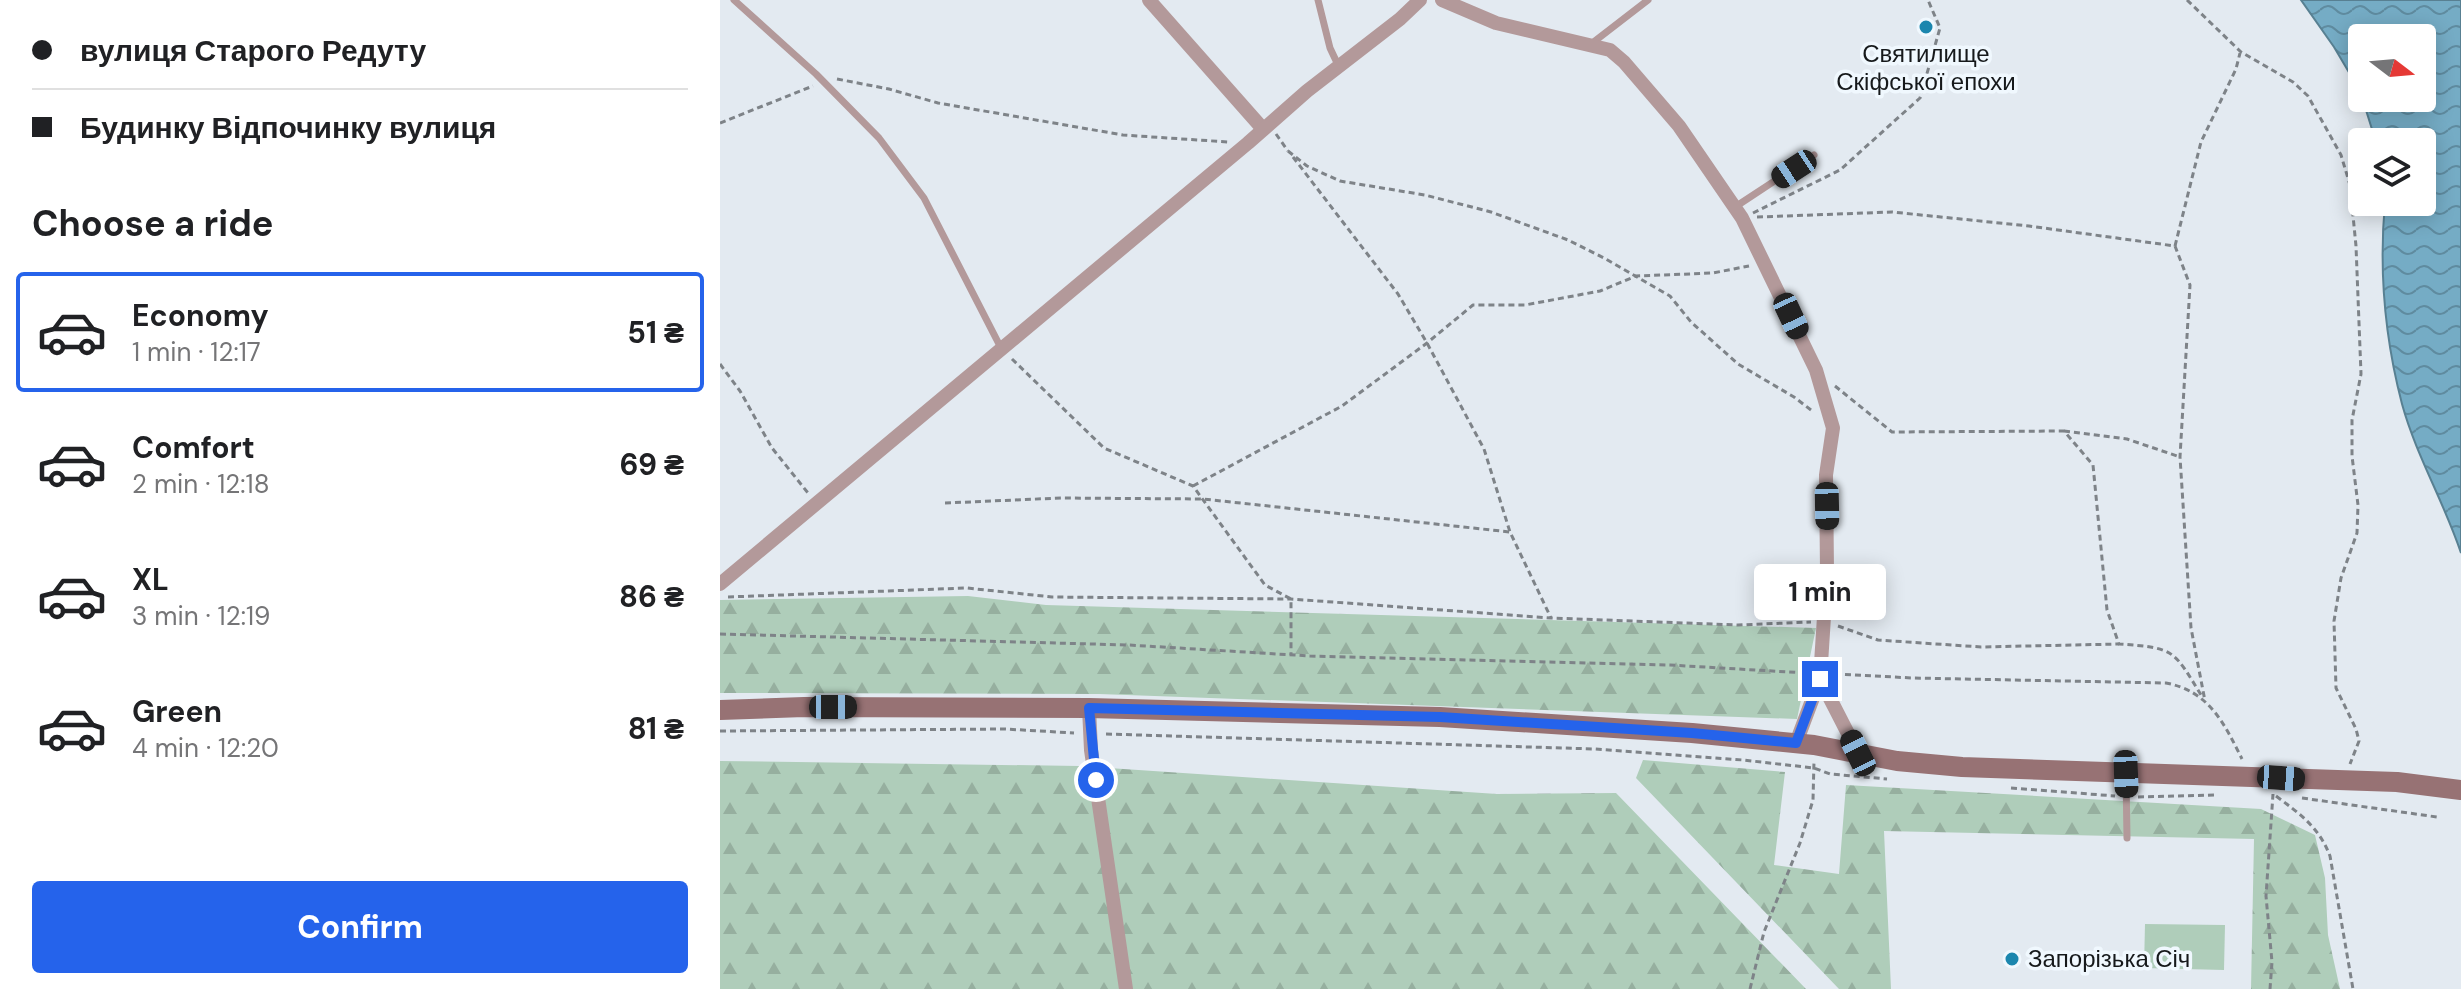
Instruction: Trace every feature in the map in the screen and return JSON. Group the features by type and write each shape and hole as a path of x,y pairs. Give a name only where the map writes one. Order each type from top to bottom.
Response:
{"main road":[{"path":"720,710 804,707 1089,708 1440,717 1692,733 1805,744 1897,761 1962,767 2397,782 2461,790"}],"street":[{"path":"1149,0 1266,127"},
{"path":"720,584 1420,0"},
{"path":"1442,0 1496,23 1610,50 1679,126 1739,212 1766,263 1816,370 1833,428 1826,475 1827,570 1820,676 1805,744"},
{"path":"1820,676 1858,753"},
{"path":"1089,708 1090,734 1126,989"}],"lane":[{"path":"734,0 816,74 879,138 924,198 1001,348"},
{"path":"1318,0 1330,48 1339,67"},
{"path":"1591,44 1648,0"},
{"path":"1739,212 1814,155"},
{"path":"2126,774 2127,838"}],"path":[{"path":"1739,212 1840,170 1920,98 1940,28 1928,0"},
{"path":"2187,0 2241,52 2293,82 2308,96 2341,155 2350,185 2356,246 2361,374 2352,420 2357,533 2341,578 2334,621 2336,688 2359,741 2343,782"},
{"path":"2205,701 2191,628 2180,457 2190,285 2175,246 2201,142 2241,52"},
{"path":"816,74 938,103 1123,135 1248,143"},
{"path":"720,123 805,88 825,83"},
{"path":"1266,127 1398,294 1427,343 1484,449 1510,532 1551,618"},
{"path":"1288,151 1307,166 1340,181 1425,195 1491,212 1568,240 1670,296 1691,322 1738,364 1794,397 1833,428"},
{"path":"1739,212 1892,212 2029,226 2175,246"},
{"path":"1193,486 1342,406 1473,305 1525,305 1600,291 1636,276 1713,273 1766,263"},
{"path":"1001,348 1104,448 1193,486 1265,585 1291,599"},
{"path":"720,364 740,391 772,448 815,502"},
{"path":"1816,370 1892,432 2064,431 2127,439 2180,457"},
{"path":"2064,431 2093,465 2107,610 2119,644"},
{"path":"945,503 1061,498 1203,499 1510,532"},
{"path":"720,598 967,588 1052,597 1291,599 1551,618 1738,625 1824,622 1878,640 1981,647 2119,644 2160,647 2179,659 2205,701 2225,723 2250,777"},
{"path":"1291,599 1291,655"},
{"path":"720,634 1670,665 1820,676 2166,683 2183,686 2205,701"},
{"path":"720,731 1005,729 1595,749 1814,768 1830,774 1892,779"},
{"path":"1750,989 1764,932 1800,843 1813,800 1814,768 1805,744"},
{"path":"2002,787 2126,797 2214,795"},
{"path":"2273,794 2288,796"},
{"path":"2270,989 2272,962 2266,896 2273,794"},
{"path":"2273,794 2309,820 2323,839 2330,856 2353,989"},
{"path":"2303,798 2437,817"}],"green space":[{"path":"968,596 1046,605 1816,628 1797,719 1099,694 720,693 720,600"},
{"path":"1643,760 1785,772 1774,865 1839,874 1846,785 2261,809 2315,835 2325,878 2328,935 2340,989 2251,989 2254,839 1884,831 1891,989 1839,989 1636,778"},
{"path":"720,761 1079,766 1497,794 1616,793 1806,989 720,989"},
{"path":"2145,924 2225,925 2224,970 2144,968"}],"water":[{"path":"2301,0 2461,0 2461,553 2402,404 2391,354 2385,303 2384,216 2436,216 2436,128 2372,128 2366,112 2436,112 2436,24 2348,24 2348,71"}],"place":[{"name":"Святилище Скіфської епохи","path":"1926,27"},
{"name":"Запорізька Січ","path":"2012,959"}],"route":[{"path":"1096,780 1089,708 1440,717 1796,743 1820,679"}]}
